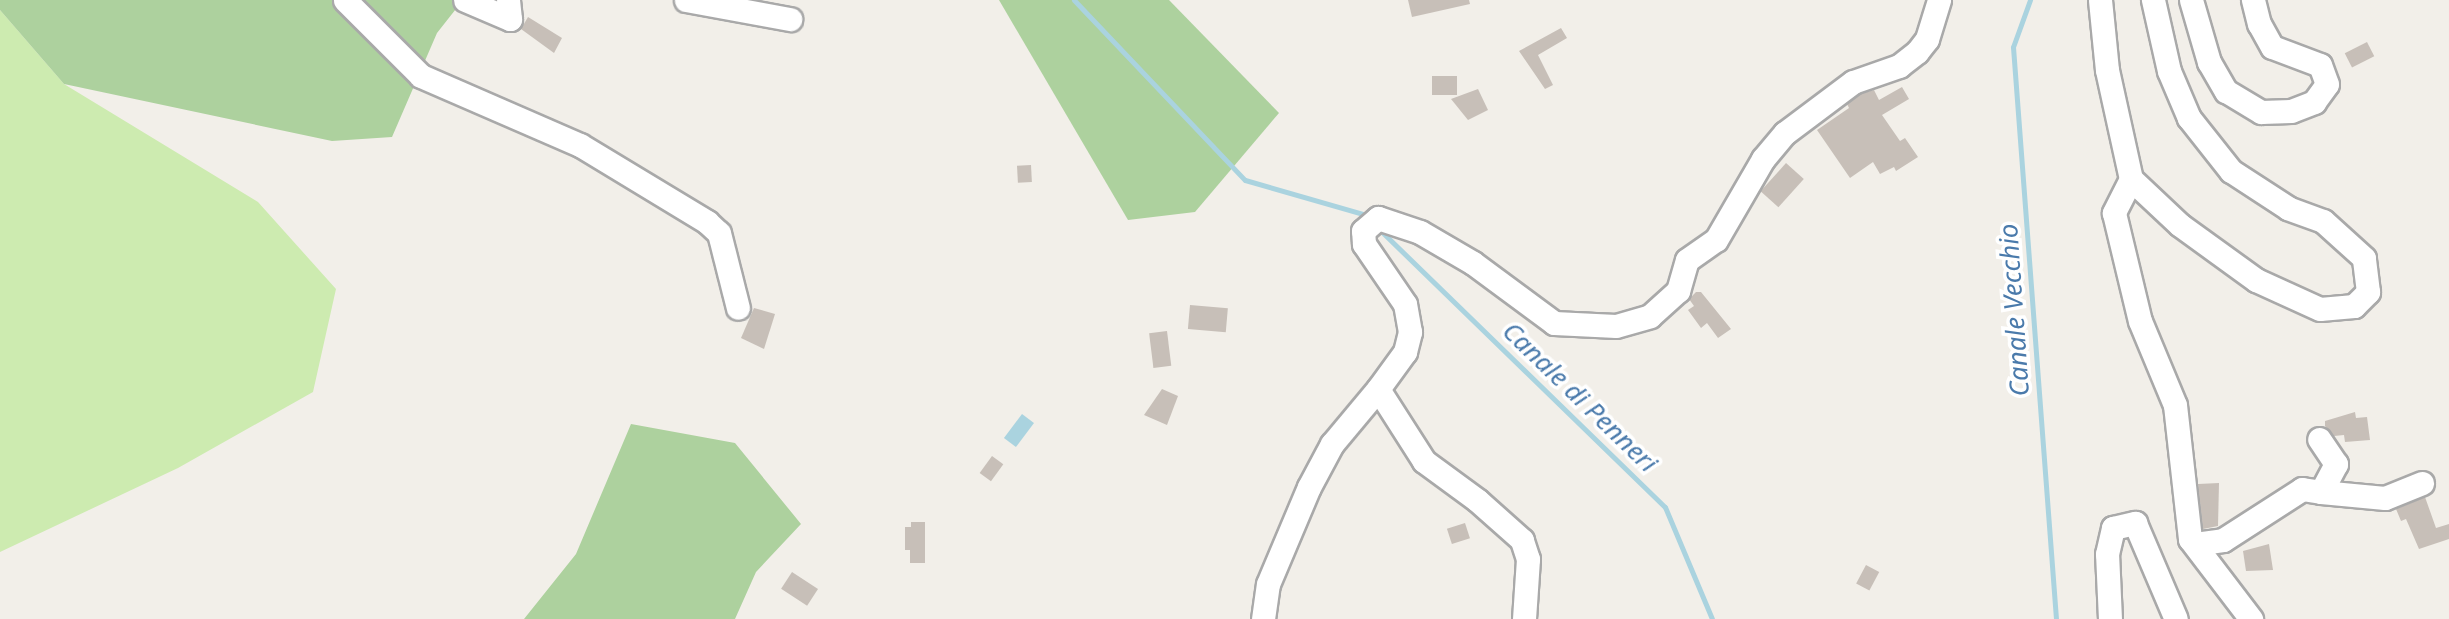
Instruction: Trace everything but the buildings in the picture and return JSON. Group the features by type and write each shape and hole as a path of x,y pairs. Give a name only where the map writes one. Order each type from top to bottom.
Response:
{"street":[{"path":"345,0 421,76 580,145 707,222 719,233 738,308"},
{"path":"465,0 510,19 508,0"},
{"path":"686,0 790,19"},
{"path":"1263,619 1268,584 1308,487 1332,444 1405,352 1410,332 1405,304 1396,285 1364,244 1363,231 1378,218 1420,232 1473,263 1553,323 1616,326 1650,316 1678,291 1687,260 1716,240 1763,159 1785,133 1853,82 1899,66 1917,52 1927,39 1939,0"},
{"path":"2100,0 2107,70 2131,179 2179,225 2256,280 2320,309 2354,306 2368,292 2364,258 2323,221 2288,208 2231,171 2189,118 2169,72 2153,0"},
{"path":"2191,0 2208,62 2226,90 2261,112 2291,111 2314,102 2327,84 2320,65 2272,47 2259,24 2253,0"},
{"path":"2131,179 2115,213 2140,321 2175,405 2187,530 2251,619"},
{"path":"1378,389 1409,444 1424,461 1478,500 1522,540 1528,559 1524,619"},
{"path":"2319,439 2336,464 2322,492"},
{"path":"2195,544 2223,540 2302,489 2385,498 2422,483"},
{"path":"2110,619 2106,554 2112,528 2135,523 2176,619"}],"green space":[{"path":"0,0 463,0 437,33 392,137 332,141 64,84 0,10"},
{"path":"999,0 1169,0 1279,113 1195,212 1128,220"},
{"path":"0,10 64,84 258,202 336,289 313,392 178,468 0,552"},
{"path":"631,424 735,443 801,524 756,572 735,619 524,619 576,554"}],"water":[{"path":"1022,414 1034,423 1016,447 1004,438"}],"waterway":[{"name":"Canale di Penneri","path":"1074,0 1245,180 1366,215"},
{"name":"Canale Vecchio","path":"2030,0 2013,47 2056,619"},
{"name":"Canale di Penneri","path":"1380,230 1665,507 1712,619"}]}
